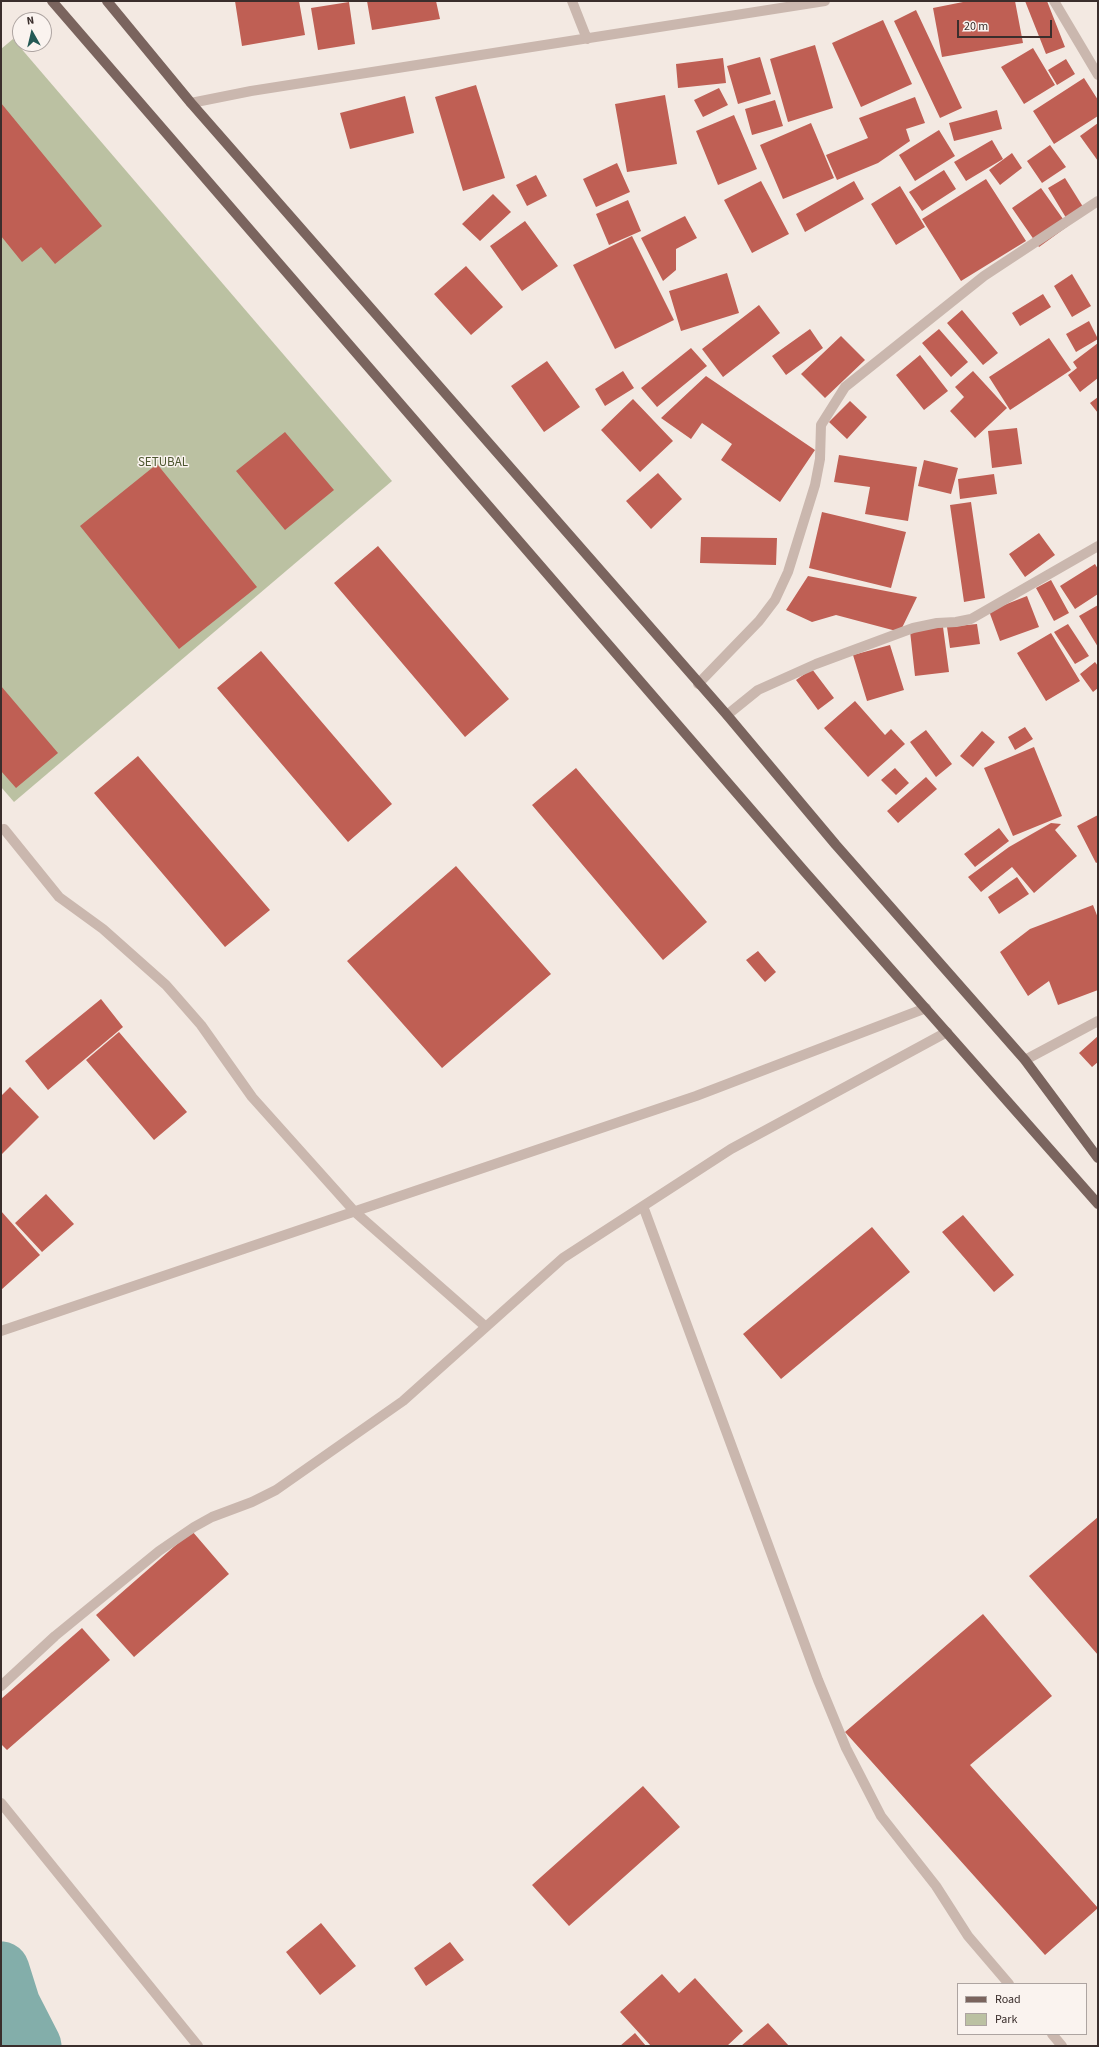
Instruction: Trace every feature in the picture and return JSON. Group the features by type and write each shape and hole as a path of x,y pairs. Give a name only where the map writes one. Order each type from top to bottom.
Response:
{"main road":[{"path":"52,1 794,860 1098,1204"},
{"path":"107,1 191,103 698,684 727,715 836,845 1025,1060 1098,1158"}],"street":[{"path":"572,1 587,39"},
{"path":"191,103 251,91 825,1"},
{"path":"1054,1 1098,75"},
{"path":"698,684 759,621 775,600 788,572 815,485 820,459 821,425 845,387 984,276 1098,201"},
{"path":"727,715 758,690 816,664 913,628 937,623 956,622 971,619 1098,546"},
{"path":"4,829 59,897 103,929 166,985 201,1024 252,1097 355,1212 486,1326"},
{"path":"1,1331 696,1096 926,1008"},
{"path":"1025,1060 1098,1021"},
{"path":"1,1686 55,1636 159,1551 194,1526 276,1490 403,1401 563,1258 731,1149 947,1032"},
{"path":"643,1206 818,1680 846,1748 882,1816 936,1886 968,1936 1008,1983"},
{"path":"1,1804 198,2046"},
{"path":"1053,2035 1062,2046"}],"green space":[{"name":"SETUBAL","path":"12,40 12,52 24,52 392,481 14,802 1,787 1,49"}],"building":[{"path":"235,1 299,1 305,35 242,46"},
{"path":"367,1 436,1 440,19 372,30"},
{"path":"968,1 1015,1 1023,43 942,57 933,8"},
{"path":"1025,1 1047,1 1065,47 1046,54"},
{"path":"349,2 355,44 318,50 311,8"},
{"path":"916,10 962,108 940,118 894,21"},
{"path":"883,20 912,84 861,107 832,43"},
{"path":"815,45 833,108 788,122 770,59"},
{"path":"1033,48 1055,85 1024,104 1001,67"},
{"path":"760,57 771,94 738,104 727,66"},
{"path":"723,58 726,83 678,88 676,64"},
{"path":"1066,59 1075,74 1057,85 1048,70"},
{"path":"1084,78 1098,100 1098,116 1054,144 1033,111"},
{"path":"476,85 505,178 463,191 435,97"},
{"path":"719,88 728,105 703,117 694,100"},
{"path":"665,95 677,164 627,172 615,104"},
{"path":"405,96 414,133 350,149 340,113"},
{"path":"915,97 925,123 906,129 910,141 878,163 837,180 826,155 868,138 859,118"},
{"path":"775,100 783,126 752,135 745,109"},
{"path":"1,103 102,226 55,264 41,247 22,262 1,236"},
{"path":"997,110 1002,129 954,141 949,123"},
{"path":"734,115 757,169 718,185 696,131"},
{"path":"811,123 834,178 783,199 760,145"},
{"path":"1098,123 1098,161 1080,136"},
{"path":"939,130 955,156 915,181 899,155"},
{"path":"992,140 1003,159 966,181 954,162"},
{"path":"1050,145 1066,167 1042,183 1027,161"},
{"path":"1012,153 1022,168 1000,185 989,170"},
{"path":"617,163 630,192 596,207 583,179"},
{"path":"944,170 956,189 922,211 909,192"},
{"path":"536,175 547,196 527,206 516,185"},
{"path":"1065,178 1085,210 1068,221 1048,188"},
{"path":"986,179 1026,241 961,281 922,219"},
{"path":"761,181 789,234 752,253 724,200"},
{"path":"854,181 864,199 805,232 796,214"},
{"path":"900,186 925,227 896,245 871,204"},
{"path":"1041,188 1068,226 1039,247 1012,208"},
{"path":"493,194 511,212 480,241 462,224"},
{"path":"628,200 641,231 609,245 596,214"},
{"path":"685,216 697,238 676,249 676,270 663,281 641,238"},
{"path":"525,221 558,266 522,291 490,246"},
{"path":"632,236 674,320 615,349 573,265"},
{"path":"466,266 503,307 471,335 434,294"},
{"path":"727,273 739,313 681,331 669,291"},
{"path":"1072,274 1091,306 1072,317 1054,286"},
{"path":"1043,294 1051,307 1020,326 1012,313"},
{"path":"759,305 780,333 723,377 702,349"},
{"path":"962,310 998,353 983,365 947,323"},
{"path":"1089,321 1098,339 1076,352 1066,334"},
{"path":"810,329 823,348 786,375 772,356"},
{"path":"939,329 968,362 951,377 922,343"},
{"path":"841,336 865,360 825,398 801,374"},
{"path":"1049,338 1071,370 1010,410 989,377"},
{"path":"1098,343 1098,378 1080,392 1068,375 1077,368 1073,362"},
{"path":"691,348 707,366 657,407 641,388"},
{"path":"920,355 948,391 924,410 896,375"},
{"path":"547,361 580,407 544,432 511,386"},
{"path":"623,371 634,388 605,406 595,389"},
{"path":"973,371 1007,408 975,438 950,411 964,397 955,387"},
{"path":"706,376 815,450 780,502 721,460 732,444 702,423 691,439 661,418"},
{"path":"1098,397 1098,413 1090,403"},
{"path":"633,399 673,441 640,472 601,430"},
{"path":"850,401 867,417 847,439 829,422"},
{"path":"1017,428 1022,464 992,468 988,431"},
{"path":"285,432 334,490 285,530 236,471"},
{"path":"839,455 917,467 908,521 865,514 870,487 834,482"},
{"path":"924,460 958,468 951,494 918,486"},
{"path":"157,464 257,587 179,649 80,526"},
{"path":"658,473 682,499 651,529 626,501"},
{"path":"994,474 997,494 960,499 958,479"},
{"path":"971,502 985,598 964,602 950,505"},
{"path":"822,512 906,532 891,588 809,568"},
{"path":"1039,533 1055,555 1025,577 1009,554"},
{"path":"701,537 777,538 776,565 700,563"},
{"path":"378,546 509,699 465,737 334,583"},
{"path":"1095,564 1098,569 1098,594 1075,609 1060,586"},
{"path":"808,576 917,597 900,632 836,615 812,622 786,610"},
{"path":"1051,580 1069,613 1054,621 1036,588"},
{"path":"1027,596 1039,627 1000,641 989,611"},
{"path":"1098,605 1098,647 1079,616"},
{"path":"977,624 980,644 950,648 947,627"},
{"path":"1068,624 1089,656 1075,664 1054,632"},
{"path":"943,627 949,672 915,676 910,631"},
{"path":"1051,633 1080,681 1046,701 1017,653"},
{"path":"890,645 904,690 867,701 853,655"},
{"path":"261,651 392,804 348,842 217,688"},
{"path":"1095,662 1098,666 1098,688 1093,692 1080,674"},
{"path":"812,669 834,698 818,710 796,680"},
{"path":"1,686 58,753 16,788 1,771"},
{"path":"855,701 885,735 891,729 905,744 868,777 824,728"},
{"path":"1025,727 1033,739 1015,750 1008,737"},
{"path":"926,730 952,764 936,777 910,742"},
{"path":"982,731 995,742 973,767 960,756"},
{"path":"1034,747 1062,816 1013,836 984,768"},
{"path":"138,756 270,910 225,947 94,793"},
{"path":"576,768 707,922 663,960 532,805"},
{"path":"895,768 909,783 896,795 881,780"},
{"path":"926,777 937,789 898,823 887,811"},
{"path":"1098,815 1098,862 1096,863 1077,826"},
{"path":"1051,823 1061,824 1055,830 1077,856 1034,893 1012,867 981,892 968,877 1009,847"},
{"path":"999,828 1009,841 975,867 964,854"},
{"path":"456,866 551,974 442,1068 347,961"},
{"path":"1017,877 1029,894 999,914 988,897"},
{"path":"1093,905 1098,918 1098,990 1058,1005 1049,981 1028,996 1000,952 1030,929"},
{"path":"758,951 776,972 765,982 746,960"},
{"path":"101,999 123,1027 48,1090 25,1061"},
{"path":"119,1032 187,1112 154,1140 86,1060"},
{"path":"1098,1036 1098,1062 1092,1067 1079,1053"},
{"path":"10,1087 39,1117 1,1155 1,1096"},
{"path":"46,1194 74,1224 42,1252 15,1223"},
{"path":"1,1211 40,1255 1,1290"},
{"path":"963,1215 1014,1275 994,1292 942,1232"},
{"path":"872,1227 910,1272 781,1379 743,1334"},
{"path":"1098,1517 1098,1655 1029,1576"},
{"path":"192,1531 229,1574 134,1657 96,1615"},
{"path":"983,1614 1052,1696 970,1765 1098,1908 1045,1955 845,1732"},
{"path":"82,1628 110,1660 7,1750 1,1744 1,1699"},
{"path":"643,1786 680,1827 569,1926 532,1885"},
{"path":"321,1923 356,1966 320,1995 286,1952"},
{"path":"450,1942 464,1960 426,1986 414,1968"},
{"path":"662,1974 679,1993 695,1978 743,2031 727,2046 651,2046 620,2012"},
{"path":"768,2023 789,2046 741,2046"},
{"path":"635,2033 646,2046 620,2046"}],"waterway":[{"path":"1,1970 12,2005 33,2046"}]}
